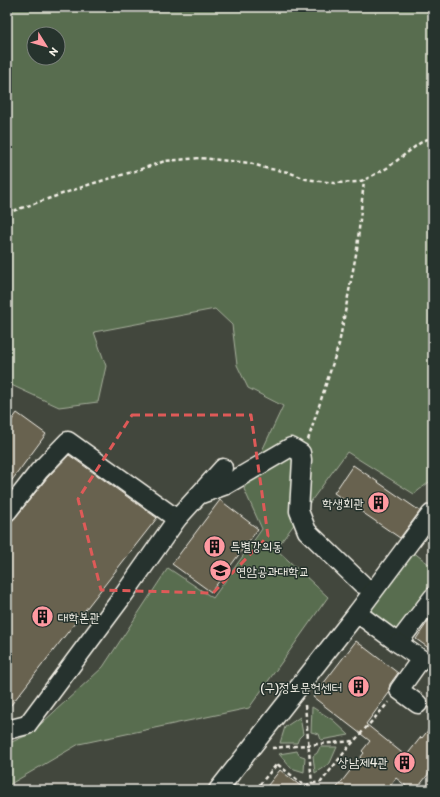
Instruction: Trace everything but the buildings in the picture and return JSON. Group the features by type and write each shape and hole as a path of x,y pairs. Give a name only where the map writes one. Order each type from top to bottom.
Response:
{"lane":[{"path":"7,512 39,471 68,441 177,519"},
{"path":"198,495 226,485 291,448 301,453 302,460 299,511 307,531 362,584"},
{"path":"7,730 27,725 120,600 177,519 223,468"},
{"path":"218,790 303,682 431,514 433,516"},
{"path":"398,643 433,596"},
{"path":"357,612 421,659 399,690 418,704"}],"path":[{"path":"7,213 90,184 165,161 200,158 250,163 265,168 288,172 306,179 334,183 364,180 387,168 420,143 433,136"},
{"path":"301,453 309,439 338,344 357,249 364,180"},
{"path":"303,682 312,784"},
{"path":"255,790 277,764 304,786 321,782 399,690"},
{"path":"250,750 355,741"}],"highlighted area":[{"path":"132,415 251,415 268,536 213,593 101,590 78,499"}],"shaded area":[{"name":"연암공과대학교","path":"285,269 433,353 433,790 7,790 7,347"}],"green space":[{"path":"7,7 433,7 433,479 414,494 347,452 276,549 328,597 249,708 79,744 7,786 7,744 30,734 103,667 168,568 213,598 262,529 244,489 283,406 248,388 237,365 232,325 215,309 94,332 106,366 98,402 59,407 9,384 7,386"},
{"path":"413,552 433,567 433,583 397,633 370,612"},
{"path":"312,707 333,720 349,735 321,740 319,734 311,732"},
{"path":"300,717 303,734 297,743 280,743 285,727"},
{"path":"320,747 337,747 330,763 315,773 313,756 317,753"},
{"path":"297,751 299,755 305,757 304,772 291,768 279,754"}],"place":[{"name":"학생회관","path":"379,503"},
{"name":"특별강의동","path":"215,546"},
{"name":"연암공과대학교","path":"220,571"},
{"name":"대학본관","path":"43,617"},
{"name":"(구)정보문헌센터","path":"358,687"},
{"name":"상남제4관","path":"404,762"}]}
